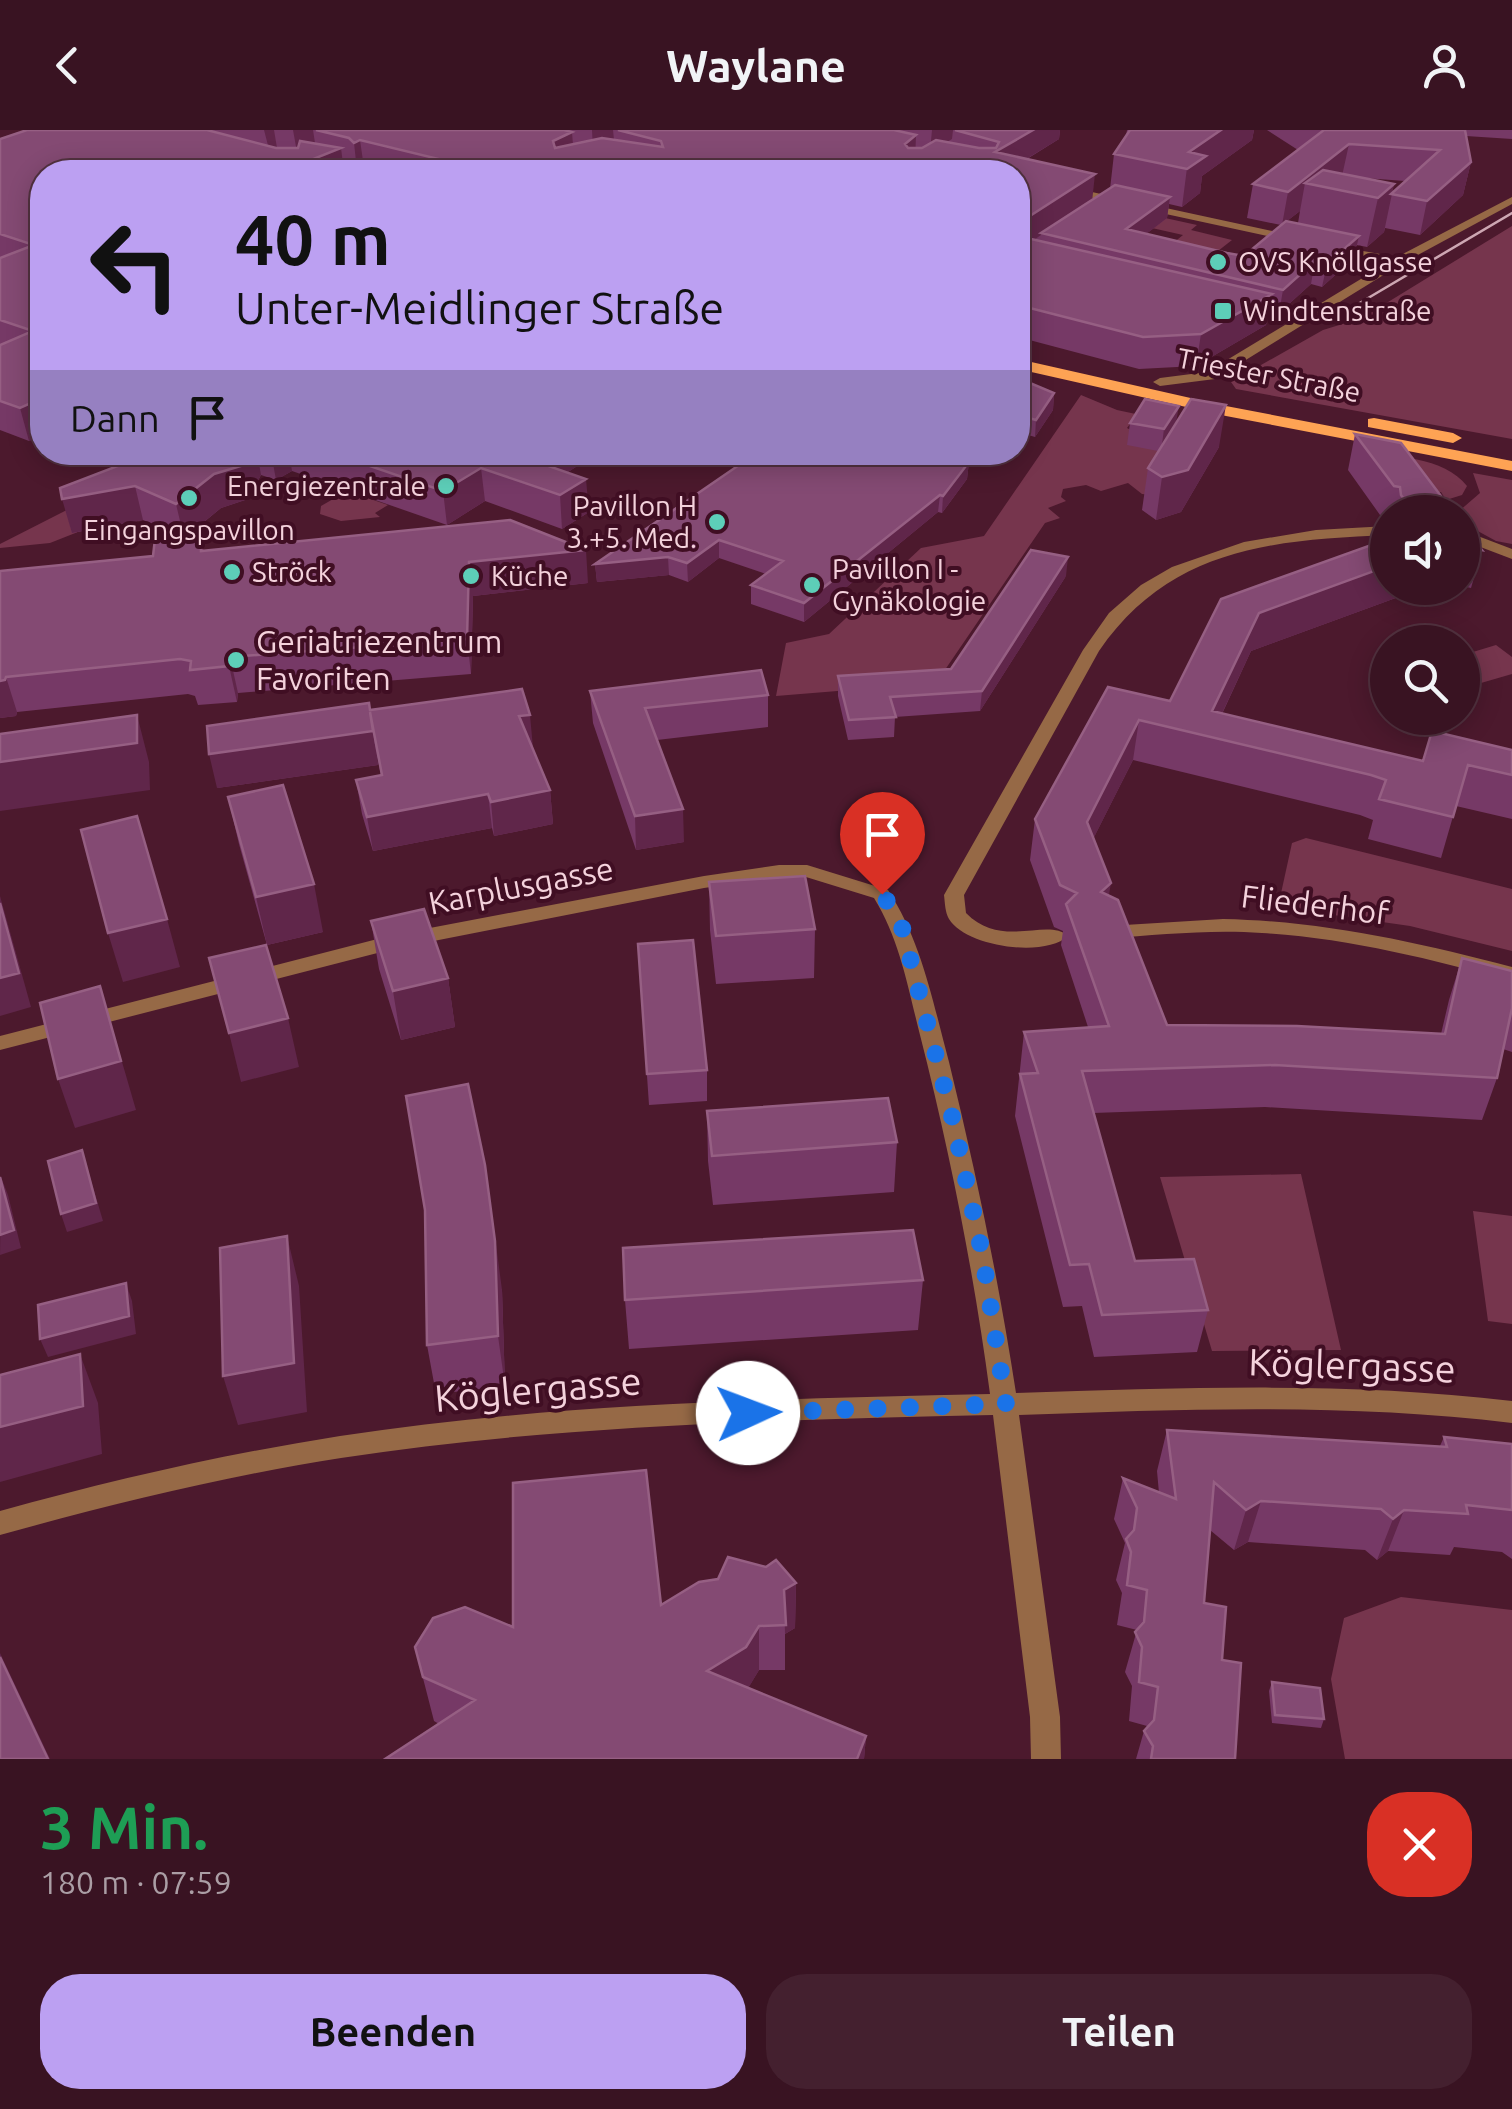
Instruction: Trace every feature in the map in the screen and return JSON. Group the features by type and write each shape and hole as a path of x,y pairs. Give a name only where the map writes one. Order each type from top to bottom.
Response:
{"main road":[{"name":"Triester Straße","path":"1030,351 1160,382 1512,448"},
{"name":"Triester Straße","path":"1030,367 1258,417 1512,466"}],"street":[{"path":"1030,181 1307,241"},
{"path":"1095,208 1110,199"},
{"path":"1160,382 1210,376 1400,261 1512,200"},
{"path":"1326,245 1400,261"},
{"path":"1270,320 1296,323"},
{"path":"1058,936 994,940 978,935 956,915 954,895 1091,650 1119,612 1167,576 1236,548 1304,536 1370,531"},
{"path":"1480,541 1512,554"},
{"name":"Karplusgasse","path":"0,1044 394,942 704,882 807,871 882,894 900,920 953,1120 982,1252 1006,1404"},
{"name":"Fliederhof","path":"1108,932 1224,924 1306,932 1398,945 1512,974"},
{"name":"Köglergasse","path":"0,1523 122,1489 345,1447 603,1419 1231,1398 1371,1401 1512,1412"},
{"path":"1006,1404 1045,1717 1046,1759"}],"shaded area":[{"path":"1156,216 1197,225 1191,230 1232,240 1204,262 1162,252 1183,235 1143,226"},
{"path":"1512,226 1512,439 1236,389 1231,382 1323,330 1362,318"},
{"path":"1081,395 1117,410 1178,423 1133,420 1127,428 1176,454 1152,495 1142,494 1128,483 1101,491 1086,485 1063,489 1061,497 1066,501 1048,508 1060,518 1045,523 936,683 776,696 786,643 829,634 921,548 984,536"},
{"path":"1358,451 1432,463 1467,486 1462,495 1413,493"},
{"path":"1473,473 1512,480 1512,544 1480,532 1480,493"},
{"path":"112,487 88,528 50,543 0,548 0,544"},
{"path":"347,491 388,505 375,513 380,517 341,521 320,514 321,506"},
{"path":"1496,645 1512,657 1512,674 1480,682 1480,650"},
{"path":"1306,838 1512,889 1512,951 1410,926 1278,907 1292,843"},
{"path":"1301,1174 1341,1350 1212,1351 1160,1177"},
{"path":"1473,1211 1512,1216 1512,1324 1488,1321"},
{"path":"1401,1597 1512,1610 1512,1759 1345,1759 1331,1679 1344,1618"}],"building":[{"path":"27,130 207,130 276,148 298,148 300,141 341,148 311,160 30,160 30,244 0,234 0,139"},
{"path":"316,130 572,132 553,141 555,148 602,138 663,147 661,141 618,130 894,130 916,135 905,144 908,148 922,148 936,140 996,148 999,142 955,130 1033,130 995,152 1095,174 1030,216 1030,160 442,160 360,140 354,143 349,138"},
{"path":"1130,130 1221,130 1189,152 1206,156 1187,169 1114,154"},
{"path":"1324,130 1465,130 1471,162 1427,201 1391,194 1440,150 1349,144 1288,192 1253,184"},
{"path":"1323,170 1394,184 1378,198 1305,183"},
{"path":"1115,185 1170,197 1126,229 1227,253 1244,256 1286,221 1359,236 1327,264 1315,261 1283,290 1041,233"},
{"path":"1030,239 1272,294 1201,334 1143,337 1030,308"},
{"path":"30,247 30,330 0,320 0,258"},
{"path":"30,332 30,403 20,408 0,401 0,345"},
{"path":"1030,383 1054,393 1036,420 1030,418"},
{"path":"1145,399 1179,406 1164,429 1130,423"},
{"path":"1191,399 1226,405 1188,470 1162,477 1148,468"},
{"path":"1355,434 1401,443 1440,495 1401,495 1400,487 1394,486"},
{"path":"120,465 242,465 214,474 176,504 135,486 62,499 60,488"},
{"path":"367,465 545,465 586,479 560,495 481,468 443,491"},
{"path":"739,465 967,465 943,496 804,603 751,585 783,561 719,540 687,563 668,557 595,564"},
{"path":"510,520 586,550 469,562 467,639 230,657 229,666 190,670 191,661 180,659 6,677 0,681 0,571 153,556 155,539 201,534 201,551"},
{"path":"1370,545 1370,573 1259,613 1212,711 1423,761 1431,735 1449,735 1512,750 1512,775 1468,765 1453,817 1379,799 1386,780 1371,775 1139,720 1087,822 1111,883 1101,892 1118,900 1167,1025 1297,1026 1445,1034 1462,958 1512,971 1512,1008 1497,1078 1275,1065 1082,1071 1135,1261 1194,1259 1208,1310 1102,1315 1089,1264 1070,1265 1020,1074 1038,1073 1024,1032 1109,1026 1066,904 1077,893 1060,885 1035,819 1108,687 1170,701 1221,599"},
{"path":"1031,550 1068,557 982,691 890,697 896,717 849,720 838,676 951,669"},
{"path":"761,670 768,695 645,708 683,809 635,816 590,691"},
{"path":"522,689 530,715 519,716 550,790 491,802 488,794 367,817 356,780 382,775 370,712 373,731 209,754 207,726 369,703 370,710"},
{"path":"137,715 137,743 0,762 0,734"},
{"path":"283,785 314,884 256,897 228,797"},
{"path":"137,816 167,919 108,933 81,830"},
{"path":"805,876 815,929 716,936 709,882"},
{"path":"0,903 19,973 0,978"},
{"path":"424,909 448,978 393,991 371,921"},
{"path":"693,940 707,1070 647,1074 638,944"},
{"path":"266,945 288,1018 229,1033 209,958"},
{"path":"100,986 121,1061 58,1079 40,1003"},
{"path":"468,1084 485,1165 495,1241 498,1336 427,1345 425,1210 406,1096"},
{"path":"888,1098 897,1142 712,1156 707,1111"},
{"path":"82,1150 96,1203 61,1214 48,1161"},
{"path":"0,1177 14,1230 0,1235"},
{"path":"913,1230 923,1280 625,1300 623,1248"},
{"path":"287,1236 294,1363 223,1376 220,1248"},
{"path":"126,1283 129,1316 40,1339 38,1305"},
{"path":"80,1354 83,1406 0,1427 0,1375"},
{"path":"1167,1430 1447,1447 1444,1437 1512,1444 1512,1510 1466,1505 1468,1514 1404,1510 1393,1519 1381,1509 1261,1501 1246,1510 1214,1482 1204,1603 1226,1607 1222,1660 1241,1663 1235,1759 1151,1759 1153,1746 1144,1731 1154,1720 1158,1687 1139,1682 1142,1647 1135,1632 1144,1622 1147,1590 1127,1585 1131,1552 1126,1539 1134,1530 1137,1508 1123,1478 1176,1499"},
{"path":"646,1470 661,1605 699,1582 718,1579 728,1557 766,1567 776,1560 796,1583 784,1590 786,1625 759,1626 746,1647 707,1671 866,1736 857,1759 385,1759 475,1700 423,1677 415,1647 433,1618 465,1607 513,1627 513,1483"},
{"path":"0,1657 48,1759 0,1759"},
{"path":"1272,1682 1320,1688 1324,1719 1275,1715"}],"tram line":[{"path":"1242,311 1287,320 1336,317 1512,213"}],"place":[{"name":"OVS Knöllgasse","path":"1218,262"},
{"name":"Windtenstraße","path":"1223,311"},
{"name":"Energiezentrale","path":"446,486"},
{"name":"Eingangspavillon","path":"189,498"},
{"name":"Pavillon H 3.+5. Med.","path":"717,522"},
{"name":"Ströck","path":"232,572"},
{"name":"Küche","path":"471,576"},
{"name":"Pavillon I - Gynäkologie","path":"812,585"},
{"name":"Geriatriezentrum Favoriten","path":"236,660"}],"route":[{"path":"748,1413 1006,1404 982,1252 953,1120 900,920 882,894"}]}
